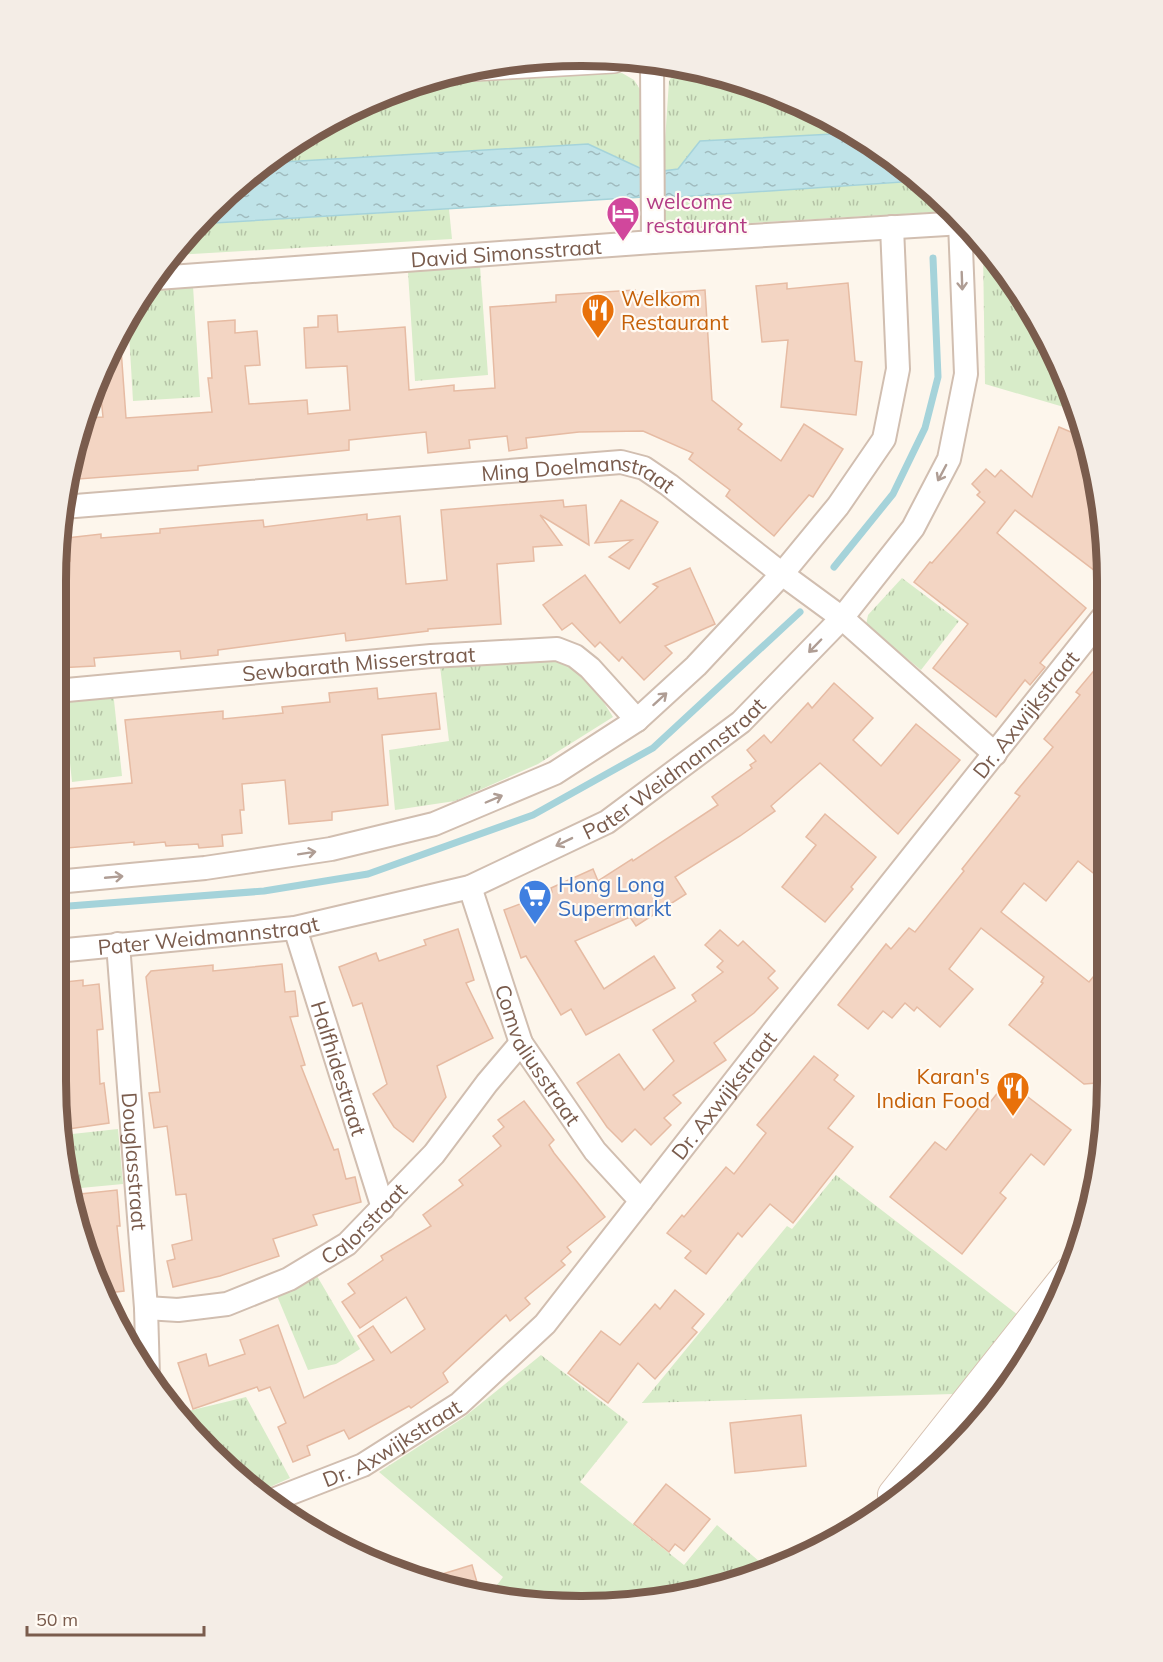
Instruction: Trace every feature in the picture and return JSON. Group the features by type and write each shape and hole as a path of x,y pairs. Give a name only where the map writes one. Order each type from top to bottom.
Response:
{"main road":[{"path":"905,1481 1047,1303"}],"street":[{"path":"652,71 654,242"},
{"name":"David Simonsstraat","path":"166,277 654,242 952,224"},
{"path":"66,881 205,868 320,851 434,824 555,773 637,720 696,666 782,574 838,506 884,439 898,369 892,227"},
{"name":"Pater Weidmannstraat","path":"66,950 295,928 470,887 607,822 741,722 842,618 913,528 949,459 966,374 962,235"},
{"name":"Ming Doelmanstraat","path":"71,506 621,462 644,468 669,484 782,574 842,618 995,754"},
{"name":"Dr. Axwijkstraat","path":"279,1497 363,1465 459,1404 545,1324 783,1019 1097,625"},
{"name":"Sewbarath Misserstraat","path":"66,689 431,656 557,649 575,656 590,668 637,720"},
{"name":"Comvaliusstraat","path":"470,887 521,1043 595,1151 641,1201"},
{"name":"Halfhidestraat","path":"295,928 383,1208"},
{"name":"Douglasstraat","path":"118,944 146,1308 147,1358"},
{"name":"Calorstraat","path":"146,1308 178,1310 227,1304 289,1279 347,1244 434,1154 487,1083 521,1043"}],"green space":[{"path":"622,73 634,80 641,91 642,169 588,144 283,162 324,135 384,105 416,93 464,80"},
{"path":"673,74 747,93 779,105 837,134 700,141 678,169 663,171 669,81"},
{"path":"906,182 940,212 666,228 663,198"},
{"path":"449,209 452,239 184,254 211,223"},
{"path":"983,259 1028,324 1058,384 1067,408 985,384"},
{"path":"480,266 488,375 415,381 408,272"},
{"path":"193,286 200,397 133,401 129,335 158,288"},
{"path":"902,578 959,621 921,670 866,625 868,615"},
{"path":"554,656 586,674 613,717 538,764 455,801 395,810 389,750 449,741 440,666"},
{"path":"113,691 122,776 72,782 66,725 66,696"},
{"path":"118,1129 123,1184 78,1188 69,1134"},
{"path":"836,1175 1018,1315 954,1394 642,1403 787,1226 792,1229"},
{"path":"314,1271 360,1349 336,1364 308,1370 275,1291"},
{"path":"541,1355 628,1422 580,1482 684,1565 717,1525 762,1563 715,1578 649,1592 582,1596 548,1595 495,1588 503,1577 379,1472 463,1418"},
{"path":"246,1397 290,1478 267,1488 217,1445 187,1411"}],"water":[{"path":"837,134 868,153 906,182 663,198 663,171 678,169 700,141"},
{"path":"588,144 642,169 643,197 211,223 242,194 283,162"}],"building":[{"path":"787,283 787,289 848,283 855,361 862,362 856,415 781,407 788,340 762,342 756,286"},
{"path":"635,290 635,295 705,290 712,400 742,424 738,429 781,461 804,424 843,449 813,497 809,495 774,536 726,496 730,490 689,459 693,453 643,431 579,432 526,438 527,448 509,451 507,436 469,440 470,448 428,453 426,432 349,440 349,450 198,466 198,470 76,479 93,418 103,417 101,395 121,350 126,418 212,412 208,378 212,378 208,322 235,320 235,333 257,331 260,365 245,366 249,404 307,400 308,414 350,410 347,366 306,368 304,328 318,327 318,316 337,315 338,332 405,327 409,390 454,385 454,391 495,388 490,307 556,302 556,295"},
{"path":"1059,427 1075,434 1093,514 1097,572 1015,510 997,533 1086,608 1040,663 1045,667 1030,685 1025,680 996,717 933,668 968,624 914,582 985,502 977,495 980,492 972,484 986,469 995,477 1001,470 1032,497"},
{"path":"563,500 564,507 586,505 589,545 540,515 562,545 533,547 534,561 497,564 501,624 428,629 428,631 346,641 345,633 218,650 218,655 181,659 180,651 94,658 95,666 66,667 67,561 70,561 68,538 101,534 101,538 160,533 160,529 263,520 264,527 367,514 367,520 400,516 406,584 447,580 441,510"},
{"path":"621,500 658,522 629,569 609,557 632,540 595,543"},
{"path":"690,568 715,624 665,646 672,653 644,680 622,657 619,661 600,642 595,647 572,623 562,630 543,605 585,575 620,623 658,587 653,584"},
{"path":"1097,667 1097,876 1078,861 1046,901 1024,883 1001,912 1089,982 1097,972 1097,1083 1084,1084 1009,1025 1043,983 1041,982 1044,977 981,928 949,969 973,989 940,1027 917,1007 914,1011 905,1003 892,1018 883,1011 868,1029 838,1005 886,944 891,949 909,928 915,932 964,871 962,869 1020,796 1015,793 1053,747 1044,739 1080,695 1076,692"},
{"path":"834,683 873,718 853,740 881,766 916,724 960,760 898,834 820,763 771,806 775,811 675,877 686,894 636,926 630,917 575,941 604,989 654,956 675,988 586,1035 571,1009 561,1015 526,956 521,958 504,910 552,892 551,888 593,869 598,881 632,859 633,861 718,805 712,797 752,768 750,765 756,761 747,750 764,735 771,743 808,703 812,708"},
{"path":"377,688 378,699 436,693 440,729 382,735 388,805 332,812 332,820 289,824 285,780 242,784 244,810 240,810 242,833 222,835 223,846 199,848 198,844 166,846 165,842 134,845 134,842 66,848 66,789 132,783 125,720 223,711 223,719 283,713 282,707 330,702 329,693"},
{"path":"825,814 876,857 825,922 782,887 816,845 806,837"},
{"path":"458,929 474,980 466,983 493,1038 437,1066 446,1097 413,1142 394,1127 373,1094 387,1084 362,1003 353,1006 339,967 376,953 379,961 426,945 424,940"},
{"path":"720,930 738,946 743,941 775,971 768,978 778,988 754,1013 714,1043 726,1060 673,1095 681,1103 664,1118 671,1125 651,1145 635,1129 622,1142 607,1127 577,1083 619,1054 644,1090 674,1061 653,1030 696,1001 692,995 723,972 717,967 723,961 705,945"},
{"path":"282,964 285,992 295,991 298,1016 290,1017 305,1065 301,1066 334,1150 338,1149 346,1179 355,1177 361,1202 313,1215 317,1225 273,1239 279,1256 220,1276 173,1287 167,1261 175,1259 172,1245 192,1240 186,1194 176,1195 167,1126 154,1128 149,1093 160,1092 146,977 151,971 213,965 213,971"},
{"path":"83,980 83,986 99,984 103,1029 97,1030 100,1084 104,1083 109,1123 68,1129 66,982"},
{"path":"814,1056 838,1075 834,1080 854,1096 828,1128 853,1147 793,1223 770,1204 742,1237 738,1233 706,1274 685,1258 691,1251 667,1233 682,1215 684,1217 726,1167 734,1174 766,1133 757,1125"},
{"path":"1007,1081 1071,1130 1044,1165 1031,1154 1000,1193 1006,1198 962,1254 890,1197 935,1142 946,1150 983,1102 988,1105"},
{"path":"524,1101 554,1140 549,1145 554,1153 605,1217 567,1247 571,1252 561,1261 565,1265 525,1298 530,1304 510,1321 506,1315 443,1373 448,1382 411,1408 409,1406 349,1439 344,1430 307,1446 310,1455 293,1462 278,1427 286,1423 270,1387 259,1391 257,1387 193,1409 178,1363 206,1354 209,1366 245,1354 240,1340 278,1325 304,1398 374,1360 358,1336 373,1326 391,1353 425,1329 406,1297 360,1328 342,1302 355,1293 348,1284 383,1260 381,1256 431,1226 423,1215 463,1185 459,1180 501,1146 493,1136 504,1127 498,1120"},
{"path":"117,1190 120,1226 117,1226 124,1291 112,1293 105,1278 93,1246 79,1194"},
{"path":"675,1290 704,1314 692,1328 697,1332 655,1379 638,1363 608,1403 568,1373 601,1331 620,1345 655,1304 660,1309"},
{"path":"801,1415 806,1466 735,1473 730,1423"},
{"path":"666,1484 710,1519 684,1551 675,1544 669,1552 634,1524"},
{"path":"472,1565 478,1585 448,1578 438,1575"}],"waterway":[{"path":"834,567 893,494 925,428 938,377 933,258"},
{"path":"66,906 264,891 368,874 533,815 653,748 800,612"}],"place":[{"name":"welcome restaurant","path":"623,242"},
{"name":"Welkom Restaurant","path":"598,339"},
{"name":"Hong Long Supermarkt","path":"535,925"},
{"name":"Karan's Indian Food","path":"1013,1117"}]}
